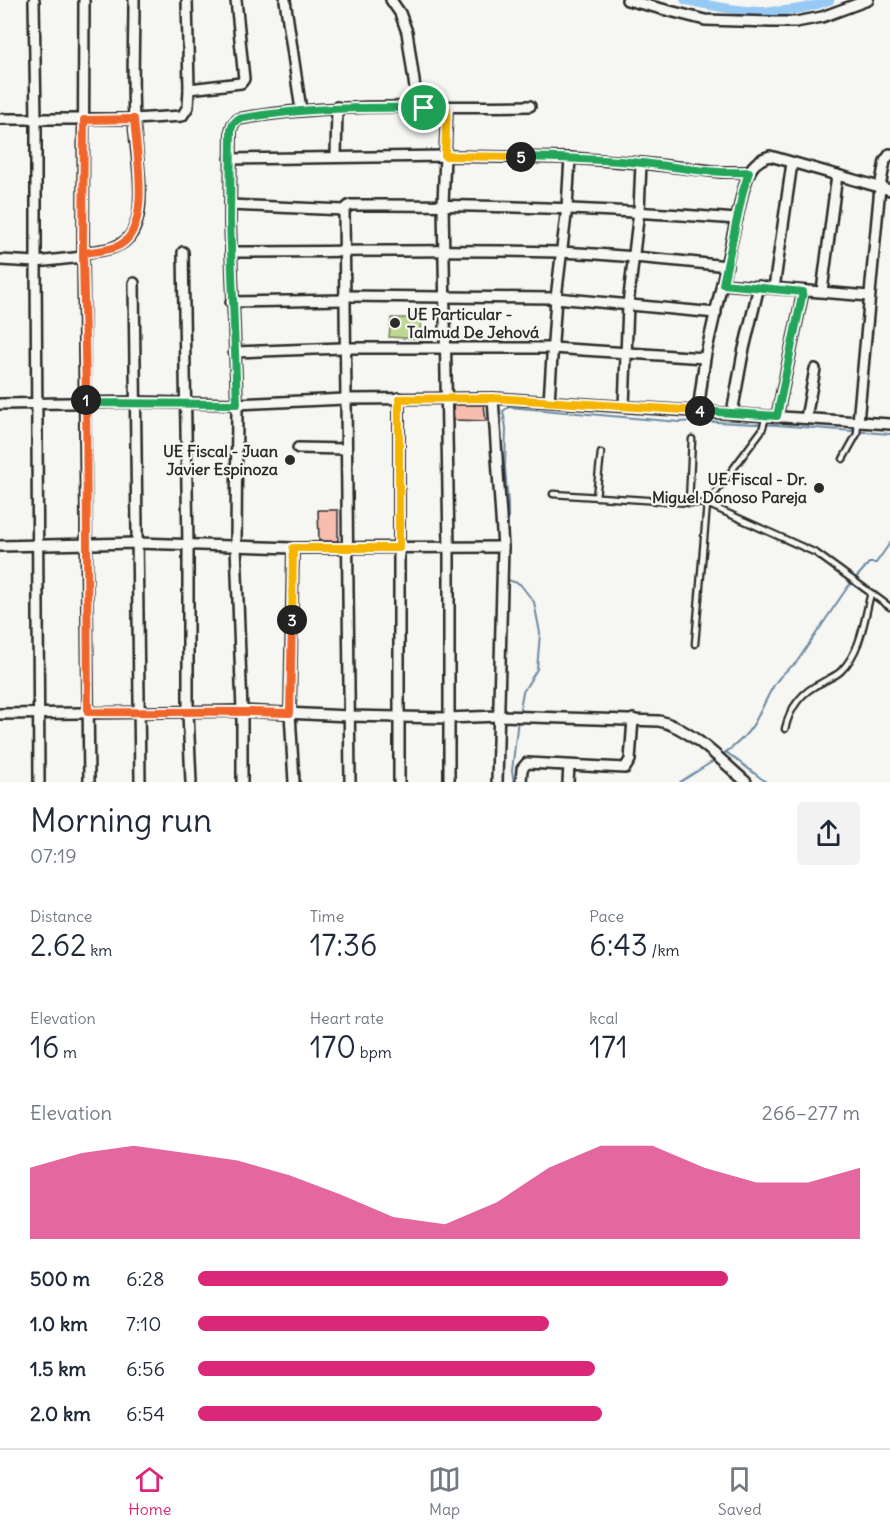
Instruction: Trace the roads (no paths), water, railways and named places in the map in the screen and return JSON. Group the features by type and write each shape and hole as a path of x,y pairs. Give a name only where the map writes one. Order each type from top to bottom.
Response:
{"street":[{"path":"34,0 39,782"},
{"path":"84,0 83,255 89,782"},
{"path":"0,260 36,262 83,255 122,244 132,234 138,220 140,205 134,119 134,0"},
{"path":"0,119 84,120 182,116 188,107 189,89 187,0"},
{"path":"189,89 241,83 244,79 236,0"},
{"path":"285,0 301,110"},
{"path":"391,0 400,13 407,32 416,95 424,108"},
{"path":"627,0 716,22 796,22 822,17 868,0"},
{"path":"242,782 242,711 236,546 237,404 231,302 230,159 233,124 238,119 338,107 530,106"},
{"path":"336,157 338,107"},
{"path":"447,108 443,204 449,547 447,718 449,782"},
{"path":"858,422 880,187 885,160 890,154"},
{"path":"230,159 445,156 570,158 721,172 749,172"},
{"path":"698,411 705,358 737,219 749,172 758,160 770,156 890,190"},
{"path":"549,401 556,298 567,207 570,158"},
{"path":"624,406 628,305 639,212 641,163"},
{"path":"774,288 792,163"},
{"path":"822,291 837,175"},
{"path":"230,205 344,210 350,205 443,204 567,207 737,219"},
{"path":"344,210 350,782"},
{"path":"231,252 444,250 560,252 634,256 727,266"},
{"path":"183,252 188,546 188,713 191,782"},
{"path":"134,283 140,782"},
{"path":"723,284 868,296"},
{"path":"732,413 742,353 759,286"},
{"path":"777,416 803,292"},
{"path":"231,302 344,298 556,298 716,313"},
{"path":"234,352 344,348 552,348 705,358"},
{"path":"806,418 815,369"},
{"path":"0,404 136,402 237,404 345,399 493,398 890,424"},
{"path":"493,398 503,547 497,782"},
{"path":"399,399 397,717 399,782"},
{"path":"298,448 346,449"},
{"path":"0,546 137,543 293,548 503,547"},
{"path":"293,548 290,713 294,782"},
{"path":"0,714 242,711 397,717 499,716 633,719 669,723 692,738 746,782"},
{"path":"521,782 522,769 527,763 625,768 630,760 633,719"},
{"path":"568,782 569,766"}],"lane":[{"path":"695,644 707,504 762,430 766,416"},
{"path":"843,459 857,434 858,422"},
{"path":"689,503 692,439"},
{"path":"596,497 601,453"},
{"path":"553,494 707,504 816,553 890,607"},
{"path":"785,729 788,713 803,695 814,686 840,672 852,656 866,620 871,593"}],"waterway":[{"path":"685,0 739,10 758,11 795,10 830,0"},
{"path":"519,713 523,692 537,669 540,633 534,602 520,584 508,580 506,428 503,411 509,407 679,422 777,425 890,434"},
{"path":"720,756 747,733 777,681 796,663 847,588 869,563 876,563 890,543"},
{"path":"514,782 512,771 518,719"},
{"path":"726,752 766,782"},
{"path":"680,782 715,760"}],"place":[{"name":"UE Particular - Talmud De Jehová","path":"395,323"},
{"name":"UE Fiscal - Juan Javier Espinoza","path":"290,460"},
{"name":"UE Fiscal - Dr. Miguel Donoso Pareja","path":"819,488"}]}
